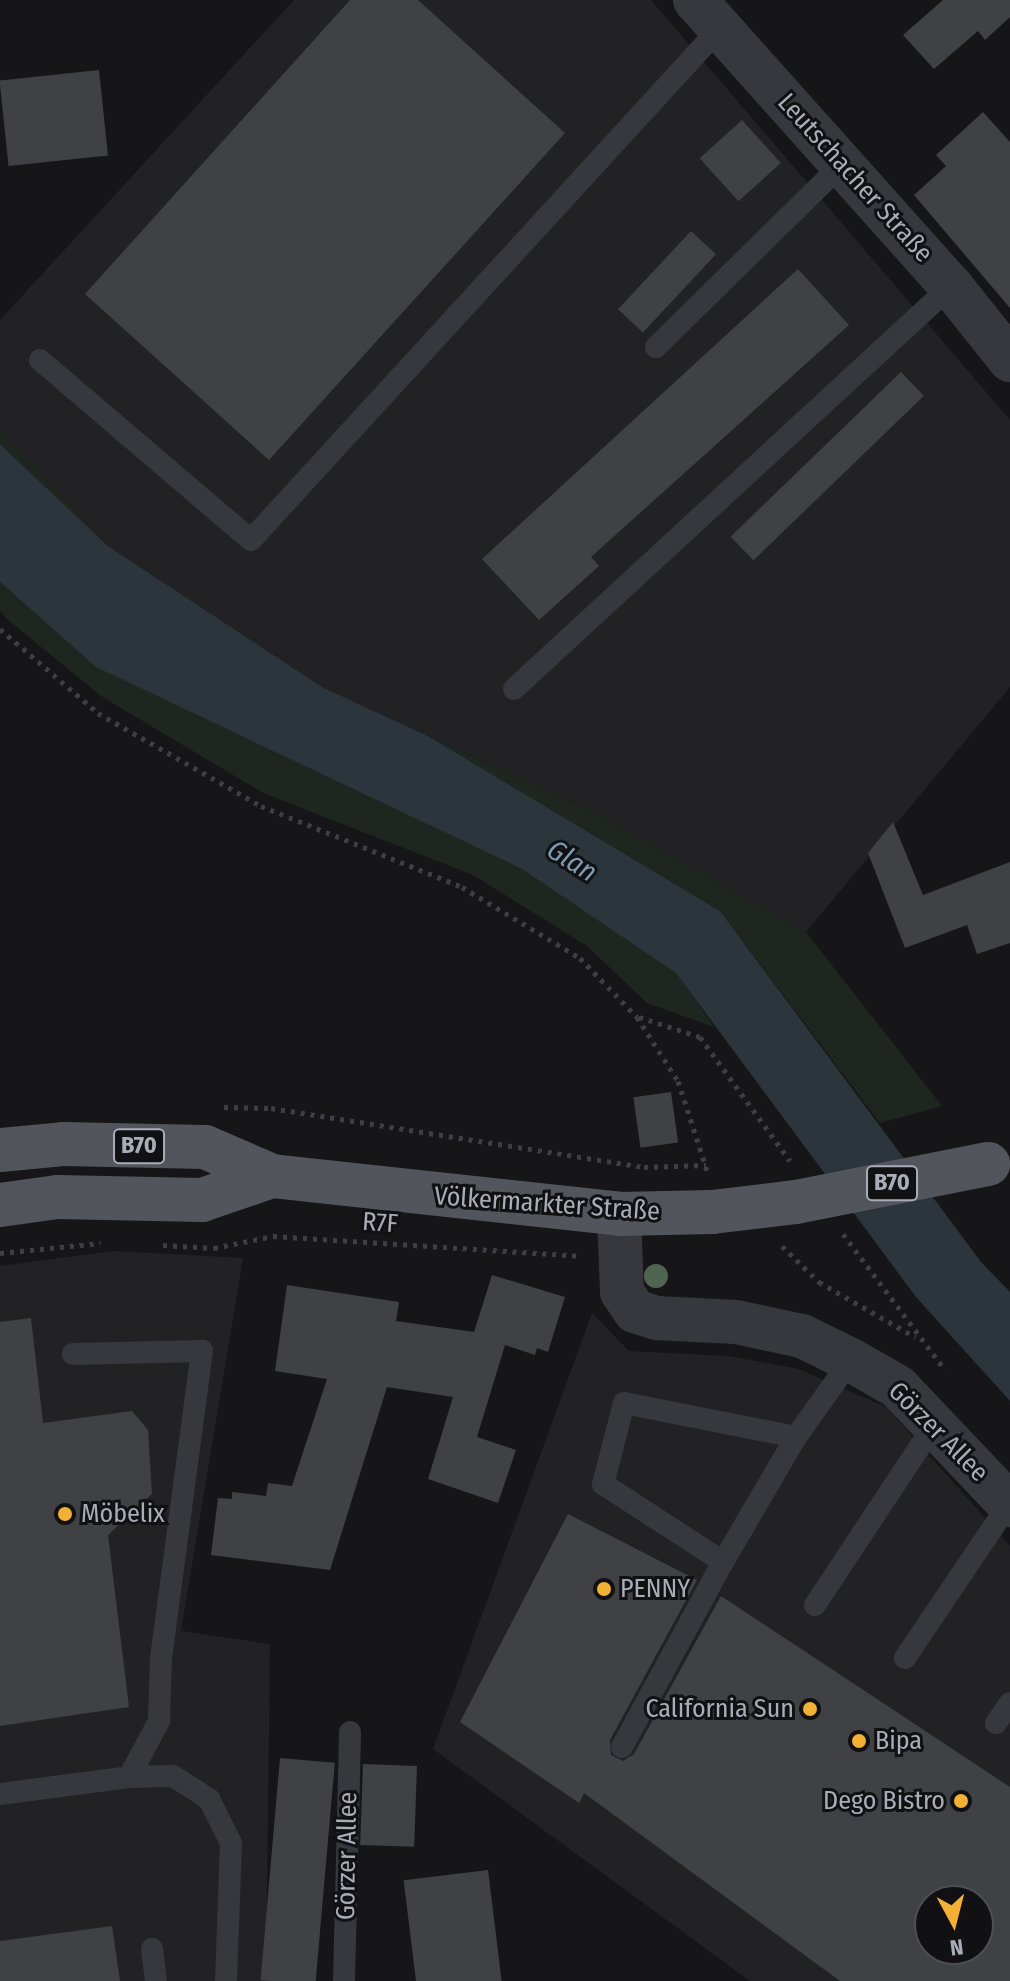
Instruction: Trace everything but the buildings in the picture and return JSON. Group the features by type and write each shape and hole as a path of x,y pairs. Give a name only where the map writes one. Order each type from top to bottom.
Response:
{"main road":[{"name":"Völkermarkter Straße","path":"0,1150 63,1144 205,1147 272,1176 618,1234 712,1212 796,1202 999,1160"},
{"name":"Völkermarkter Straße","path":"0,1205 57,1197 202,1200 272,1176"}],"street":[{"name":"Leutschacher Straße","path":"708,14 951,286 1010,360"},
{"name":"Görzer Allee","path":"618,1234 622,1292 635,1311 656,1318 736,1322 802,1336 851,1360 898,1387 1010,1505"}],"lane":[{"path":"40,360 251,540 708,14"},
{"path":"656,347 842,164"},
{"path":"514,689 951,286"},
{"path":"73,1354 202,1351 161,1658 159,1721 129,1777"},
{"path":"622,1747 723,1562 796,1437 851,1360"},
{"path":"723,1562 603,1484 624,1403 796,1437"},
{"path":"815,1605 935,1424"},
{"path":"905,1658 1010,1505"},
{"path":"996,1723 1010,1703"},
{"name":"Görzer Allee","path":"344,1981 350,1732"},
{"path":"0,1794 129,1777 173,1776 209,1799 231,1843 226,1981"},
{"path":"152,1949 156,1981"}],"path":[{"path":"0,629 98,713 261,806 462,887 580,958 637,1017 678,1081 706,1165 644,1167 271,1108 209,1106"},
{"name":"R7F","path":"155,1245 214,1248 273,1236 566,1257 618,1234"},
{"path":"0,1253 112,1242"},
{"path":"779,1243 819,1282 919,1339"}],"shaded area":[{"path":"294,0 651,0 1010,420 1010,687 806,932 596,813 322,687 108,546 0,429 0,320"},
{"path":"0,429 108,546 0,444"},
{"path":"0,582 97,667 522,869 677,973 714,1027 647,1003 587,946 473,875 263,793 101,696 7,619 0,611"},
{"path":"428,736 596,813 806,932 942,1106 880,1123 720,911"},
{"path":"113,1251 243,1258 181,1631 270,1644 266,1981 0,1981 0,1266"},
{"path":"592,1313 629,1351 728,1356 799,1369 886,1407 1010,1546 1010,1981 750,1981 433,1749"}],"water":[{"name":"Glan","path":"0,444 108,546 322,687 428,736 720,911 981,1262 1010,1292 1010,1401 916,1297 676,973 522,869 96,667 0,582"}],"place":[{"name":"Möbelix","path":"65,1514"},
{"name":"PENNY","path":"604,1589"},
{"name":"California Sun","path":"810,1709"},
{"name":"Bipa","path":"859,1741"},
{"name":"Dego Bistro","path":"961,1801"}]}
